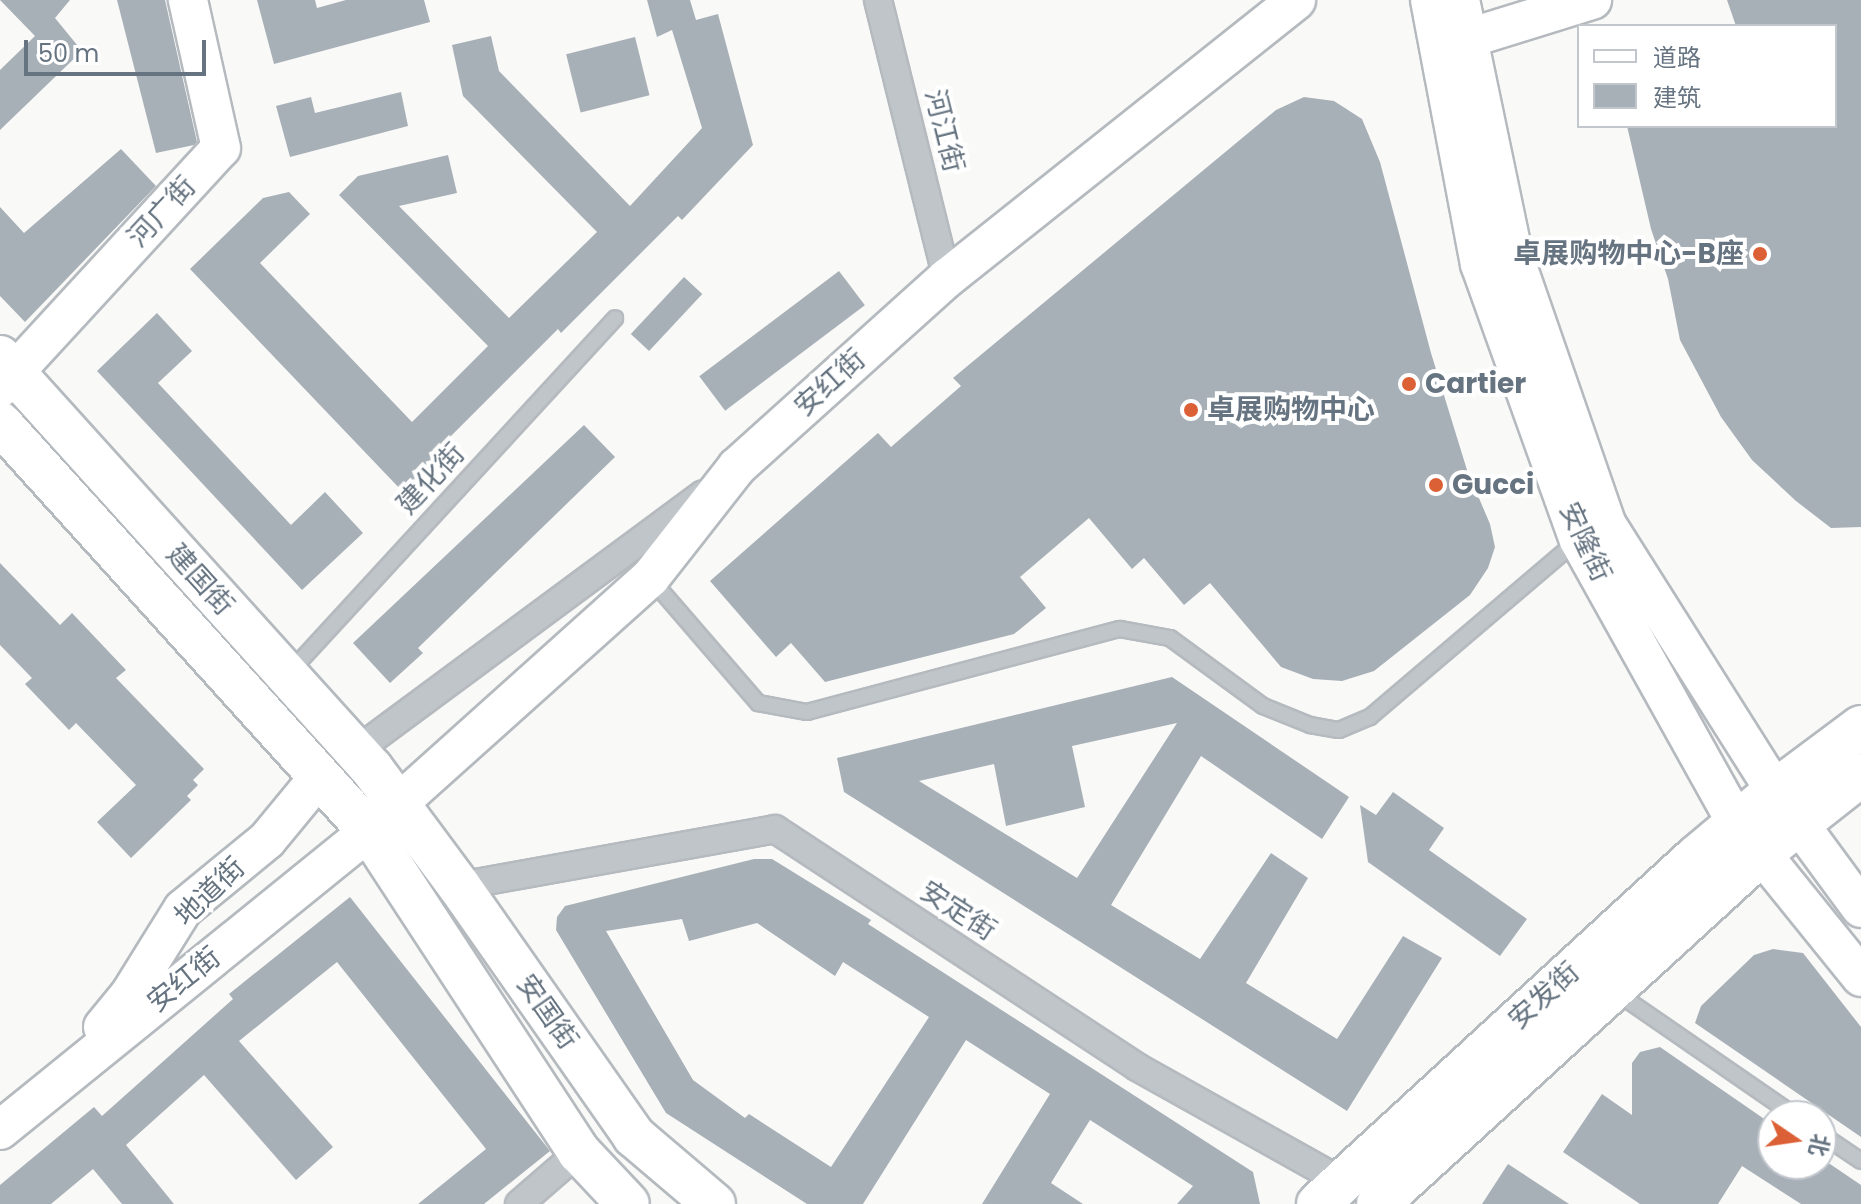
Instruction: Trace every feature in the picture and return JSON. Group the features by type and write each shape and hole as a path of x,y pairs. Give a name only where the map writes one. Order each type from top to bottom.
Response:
{"main road":[{"name":"河广街","path":"5,372 221,148 188,0"},
{"name":"安红街","path":"399,803 650,578 737,467 947,278 1296,0"},
{"name":"安隆街","path":"1430,0 1480,264 1579,540 1750,837 1861,977"},
{"name":"安隆街","path":"1460,0 1513,254 1607,525 1786,807 1861,908"},
{"path":"1469,38 1592,0"},
{"name":"建国街","path":"5,372 356,751 399,803"},
{"name":"建国街","path":"0,423 369,831"},
{"path":"1786,807 1861,727"},
{"path":"1786,807 1861,775"},
{"name":"地道街","path":"0,1106 104,1026 130,994 183,909 267,840 319,777"},
{"name":"安国街","path":"399,803 634,1136 714,1204"},
{"name":"安发街","path":"1330,1193 1786,807"},
{"name":"安红街","path":"0,1130 369,831"},
{"name":"安国街","path":"369,831 579,1152 624,1202"},
{"name":"安发街","path":"1381,1203 1613,991 1750,837"}],"street":[{"name":"河江街","path":"878,0 947,278"},
{"path":"356,751 638,544 737,467"},
{"name":"安定街","path":"459,886 775,829 1330,1193 1381,1203"},
{"path":"519,1204 579,1152"}],"lane":[{"name":"建化街","path":"286,676 615,318"},
{"path":"650,578 758,703 807,712 1120,629 1170,638 1263,706 1310,725 1339,730 1370,717 1579,540"},
{"path":"1613,991 1772,1100"},
{"path":"1837,1145 1861,1161"}],"building":[{"path":"0,0 70,0 55,18 82,51 0,130 0,70 35,36"},
{"path":"117,0 165,0 197,142 194,145 156,153"},
{"path":"257,0 315,0 317,8 346,0 424,0 430,22 274,64"},
{"path":"647,0 690,0 696,20 718,14 753,145 682,220 678,216 561,333 558,329 438,449 443,454 403,492 190,269 263,198 289,192 310,214 260,263 412,422 488,346 339,195 358,176 448,155 457,193 399,206 509,318 597,232 463,96 452,45 491,36 499,71 630,206 702,128 672,30 657,37"},
{"name":"卓展购物中心-B座","path":"1727,0 1861,0 1861,527 1831,528 1796,501 1752,460 1721,417 1680,340 1668,279 1651,229 1627,128 1837,128 1837,24 1735,24"},
{"path":"635,37 650,95 581,112 566,54"},
{"path":"401,92 408,126 290,157 276,106 311,97 315,113"},
{"name":"卓展购物中心","path":"1304,97 1334,101 1362,119 1380,162 1431,353 1467,470 1490,524 1495,547 1488,568 1470,595 1374,671 1342,681 1313,679 1281,667 1210,583 1184,605 1144,558 1132,569 1089,518 1020,577 1046,608 1014,634 825,682 791,643 776,657 710,581 878,433 891,447 961,386 953,378 1276,110"},
{"path":"121,149 156,186 25,322 0,296 0,207 24,233"},
{"path":"839,271 865,305 725,411 699,376"},
{"path":"684,277 702,294 649,351 631,334"},
{"path":"157,313 192,351 158,383 291,525 325,492 363,533 302,590 97,371"},
{"path":"584,425 615,457 418,648 423,653 390,683 353,643"},
{"path":"0,563 60,625 72,613 126,670 116,678 204,769 193,780 198,785 187,796 191,800 131,858 97,822 136,785 76,723 69,730 25,684 32,678 0,645"},
{"path":"1172,677 1349,797 1322,839 1201,756 1111,905 1200,959 1271,853 1308,878 1246,983 1337,1039 1403,936 1442,958 1347,1111 844,792 837,758","holes":["1177,723 1077,878 919,781 994,764 1006,826 1085,807 1072,746"]},
{"path":"1393,792 1444,828 1429,850 1527,919 1500,956 1368,862 1360,805 1376,815"},
{"path":"754,859 772,859 871,920 868,924 1253,1172 1260,1204 1177,1204 1193,1186 1090,1120 1051,1183 1083,1204 982,1204 1050,1094 966,1040 863,1204 807,1204 666,1113 556,930 557,917 565,906","holes":["682,919 689,941 757,923 835,976 843,962 929,1017 831,1167 749,1114 745,1118 693,1080 606,931"]},
{"path":"350,897 550,1151 484,1204 418,1204 486,1149 337,962 239,1041 333,1147 296,1180 204,1075 126,1145 174,1204 122,1204 93,1169 51,1204 0,1204 0,1185 94,1107 102,1116 233,999 229,994"},
{"path":"1773,949 1803,953 1861,1027 1861,1137 1837,1121 1837,1100 1807,1100 1695,1023 1701,1006 1754,955"},
{"path":"1660,1047 1757,1114 1757,1176 1742,1166 1718,1204 1640,1204 1563,1152 1602,1094 1632,1115 1632,1063 1640,1052"},
{"path":"1508,1164 1569,1204 1482,1204"},
{"path":"1837,1169 1861,1185 1861,1204 1801,1204 1764,1180 1837,1180"}],"place":[{"name":"卓展购物中心-B座","path":"1760,254"},
{"name":"Cartier","path":"1409,384"},
{"name":"卓展购物中心","path":"1191,410"},
{"name":"Gucci","path":"1436,485"}]}
